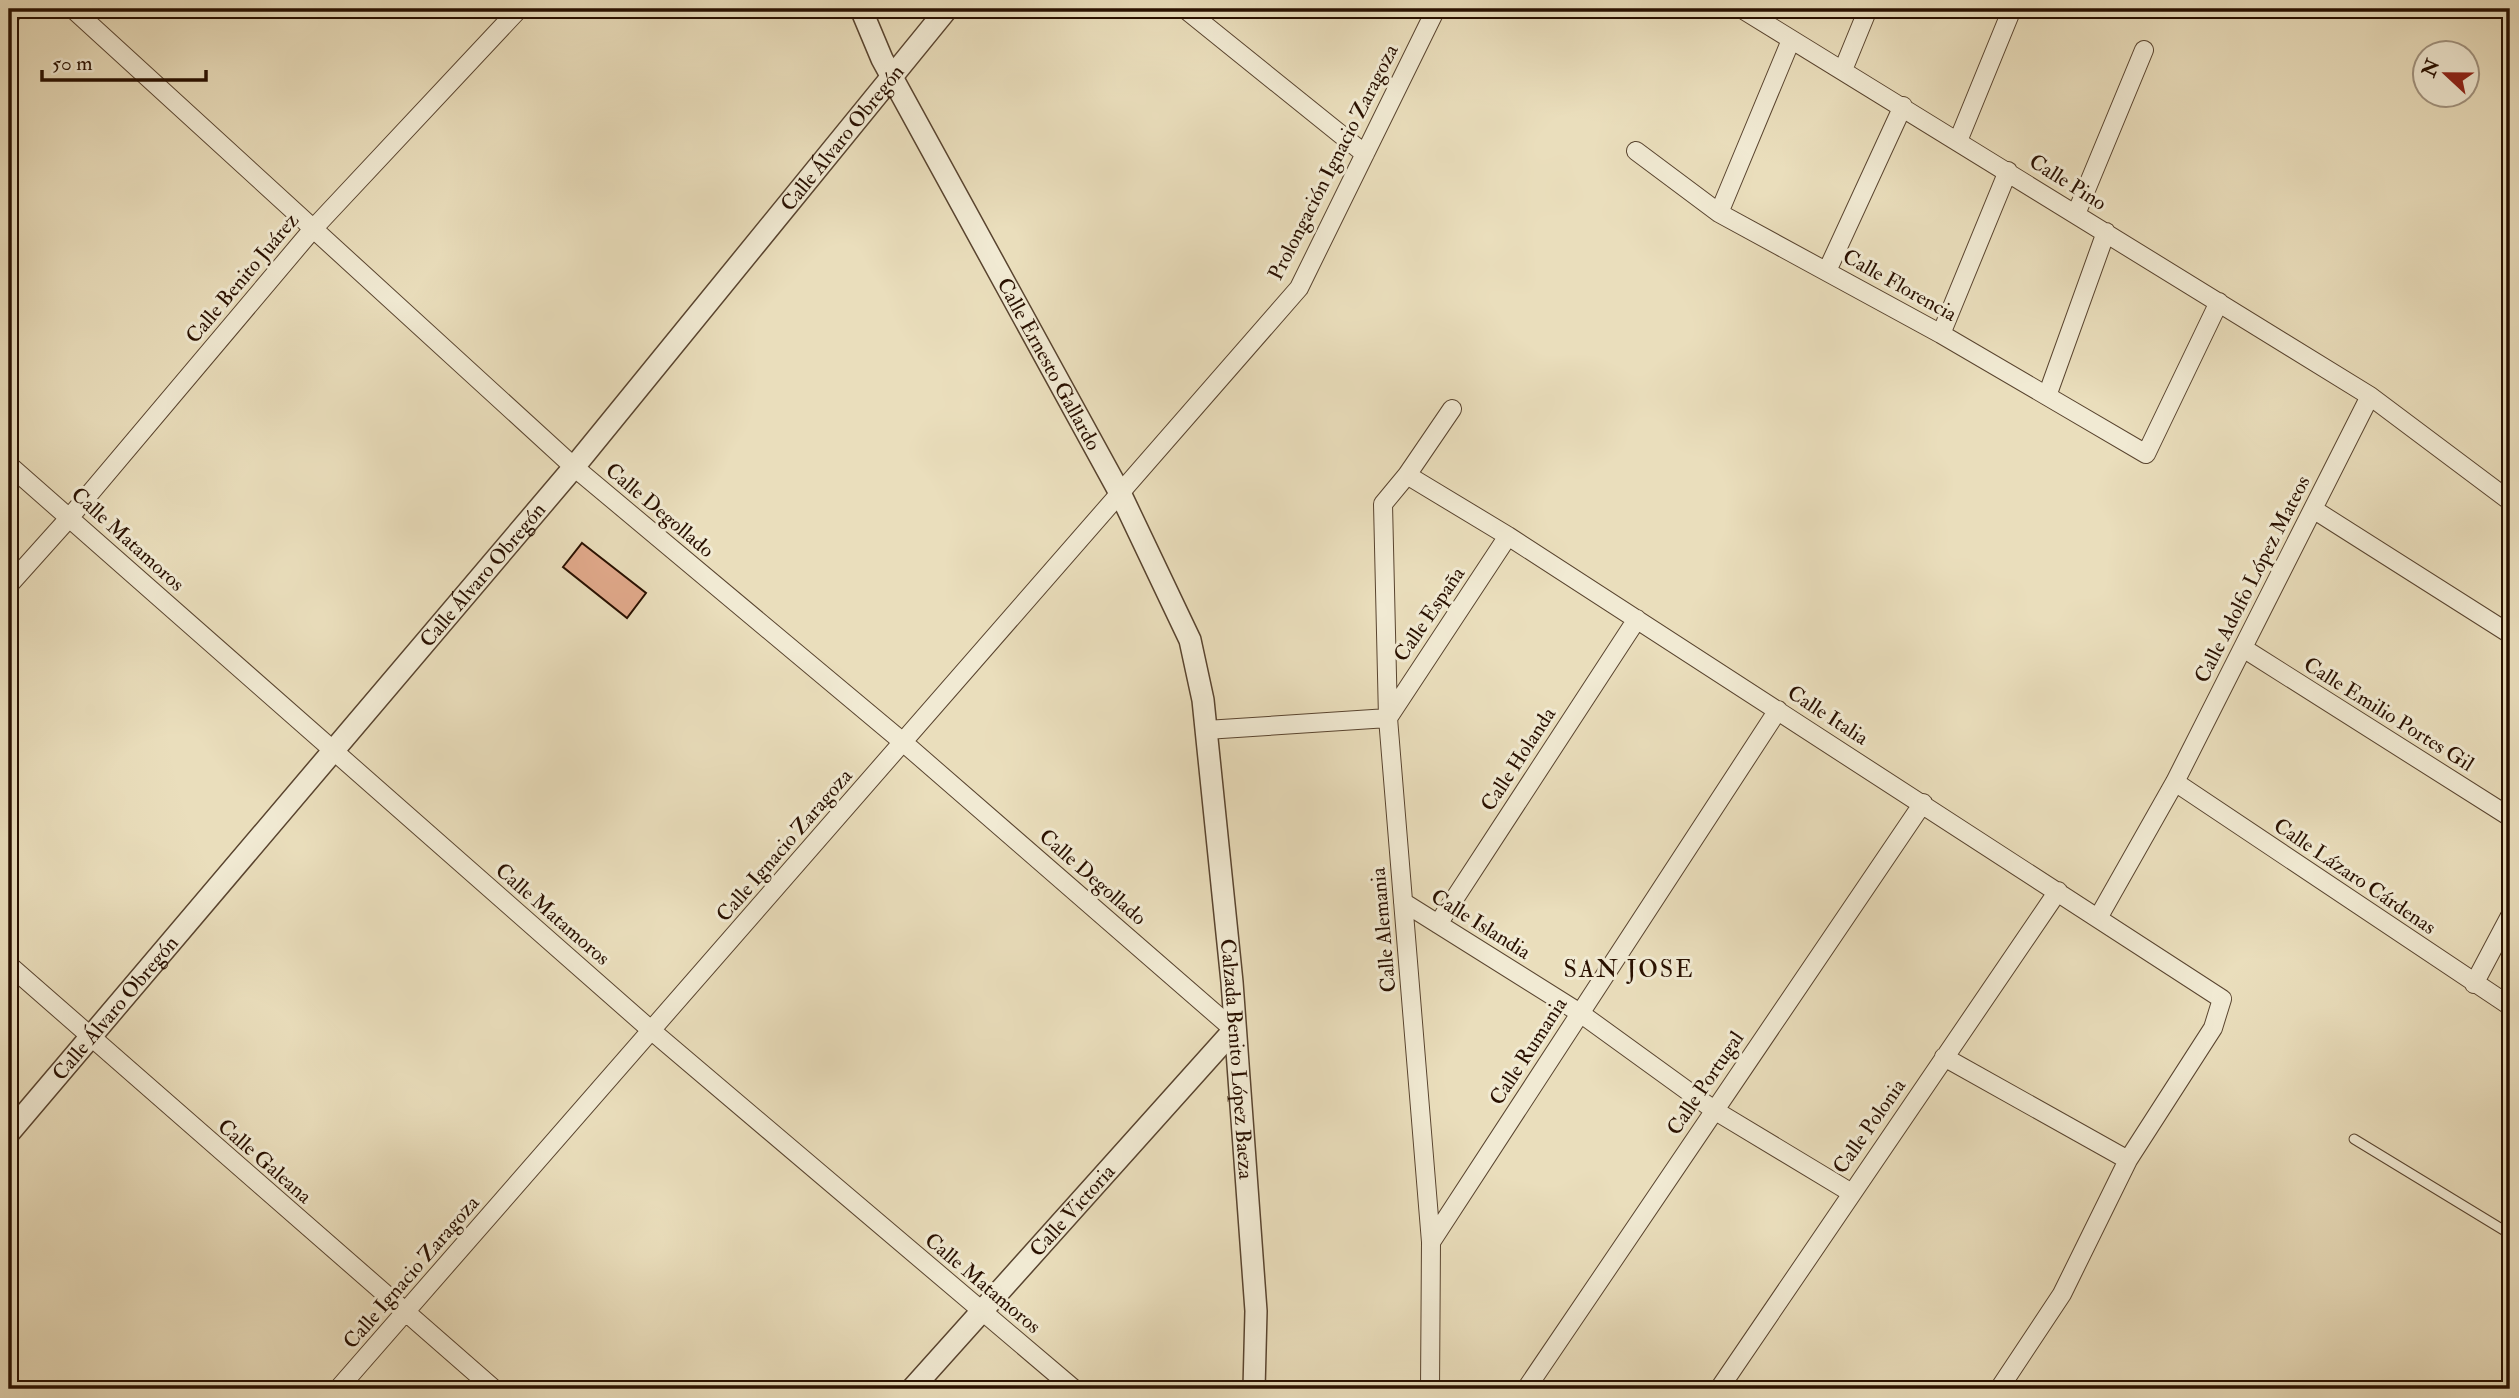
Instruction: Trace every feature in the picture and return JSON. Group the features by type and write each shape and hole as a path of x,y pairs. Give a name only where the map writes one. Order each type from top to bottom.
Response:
{"street":[{"path":"9,18 15,9"},
{"name":"Calle Degollado","path":"73,9 574,467 904,743 1233,1030"},
{"name":"Calle Benito Juárez","path":"9,584 70,517 312,230 519,9"},
{"name":"Calle Ernesto Gallardo","path":"861,9 892,77 1121,495 1189,640 1201,690 1206,730"},
{"name":"Calle Álvaro Obregón","path":"9,1133 574,467 947,9"},
{"path":"1185,9 1365,154"},
{"name":"Prolongación Ignacio Zaragoza","path":"1262,330 1299,288 1436,9"},
{"name":"Calle Pino","path":"1742,9 2370,396 2510,501"},
{"path":"1843,70 1868,9"},
{"path":"1958,141 2012,9"},
{"path":"1719,213 1791,40"},
{"path":"2076,214 2144,50"},
{"path":"1827,271 1903,106"},
{"name":"Calle Florencia","path":"1636,151 1719,213 1941,334 2146,453 2219,302"},
{"path":"1941,334 2008,172"},
{"path":"2047,396 2105,232"},
{"name":"Calle Ignacio Zaragoza","path":"338,1389 1121,495 1262,330"},
{"name":"Calle Adolfo López Mateos","path":"2175,782 2370,396"},
{"name":"Calle Alemania","path":"1430,1389 1431,1242 1388,718 1382,504 1407,475 1452,409"},
{"name":"Calle Matamoros","path":"9,465 652,1031 1074,1389"},
{"name":"Calle Italia","path":"1407,475 1508,536 2222,999 2213,1028 2128,1160"},
{"path":"2313,509 2510,634"},
{"name":"Calle España","path":"1388,718 1508,536"},
{"name":"Calle Holanda","path":"1438,924 1637,619"},
{"name":"Calle Emilio Portes Gil","path":"2243,648 2510,817"},
{"name":"Calle Rumania","path":"1431,1242 1778,710"},
{"path":"1206,730 1388,718"},
{"name":"Calzada Benito López Baeza","path":"1206,730 1232,982 1233,1030 1256,1311 1254,1389"},
{"path":"2098,918 2175,782"},
{"name":"Calle Lázaro Cárdenas","path":"2175,782 2510,1006"},
{"name":"Calle Portugal","path":"1526,1389 1923,803"},
{"name":"Calle Polonia","path":"1719,1389 1850,1192 2058,891"},
{"name":"Calle Islandia","path":"1403,902 1580,1013 1714,1110 1850,1192"},
{"path":"2474,984 2510,916"},
{"name":"Calle Galeana","path":"9,965 494,1389"},
{"name":"Calle Victoria","path":"912,1389 1233,1030"},
{"path":"1944,1057 2128,1160 2062,1294 1999,1389"}],"lane":[{"path":"2354,1139 2510,1234"}],"building":[{"path":"582,543 646,593 627,618 563,567"}],"district":[{"name":"SAN JOSE","path":"1629,969"}]}
